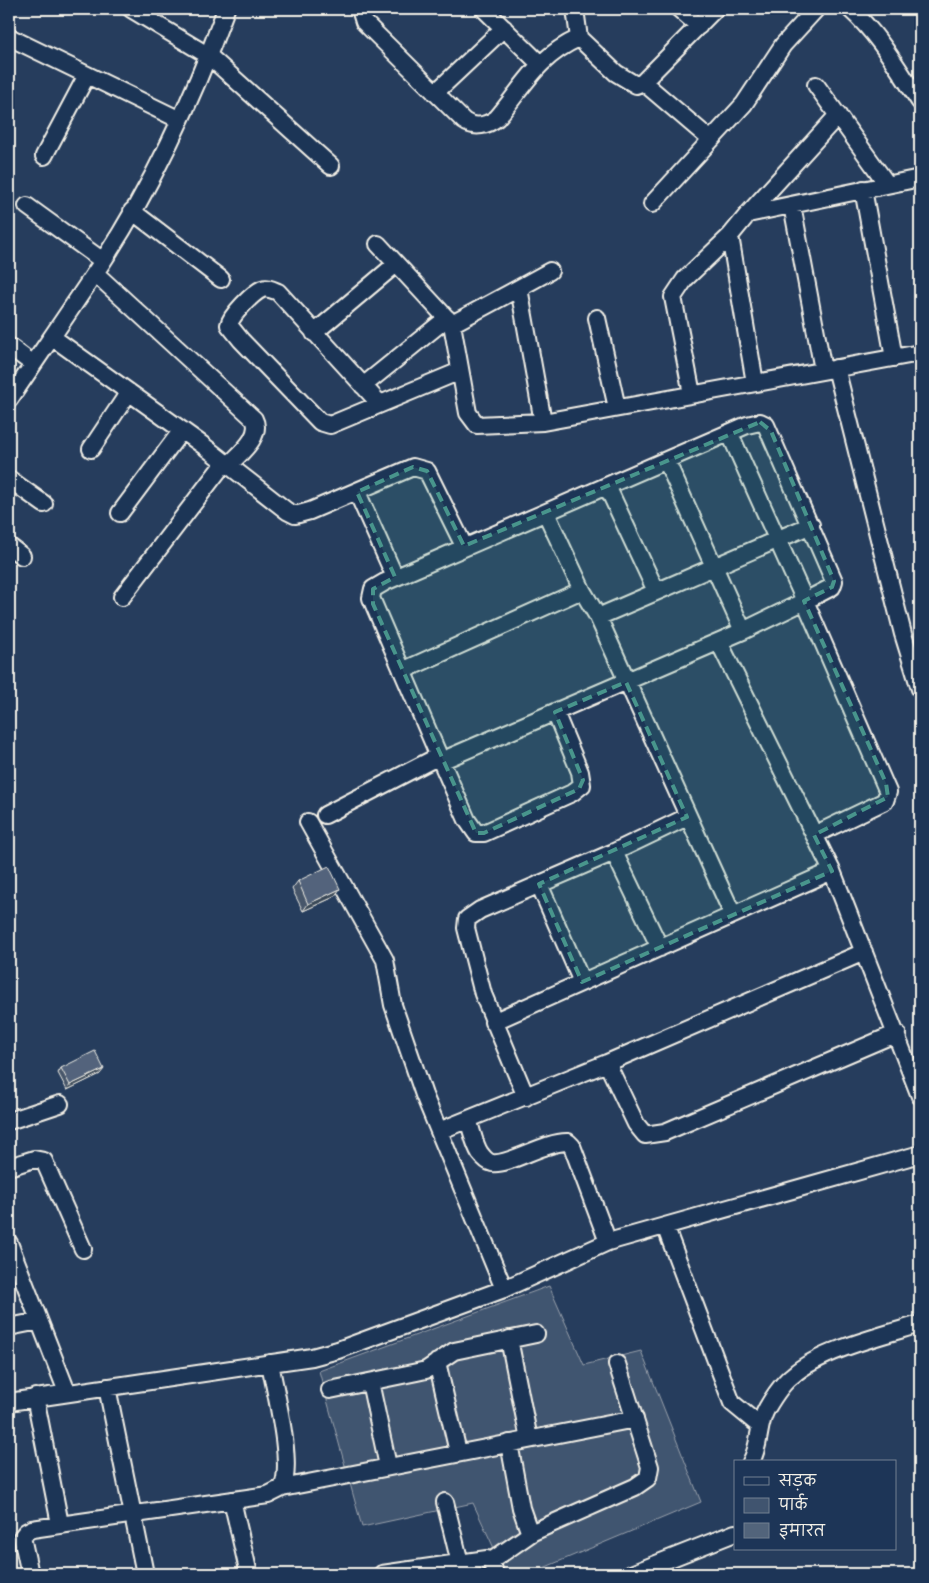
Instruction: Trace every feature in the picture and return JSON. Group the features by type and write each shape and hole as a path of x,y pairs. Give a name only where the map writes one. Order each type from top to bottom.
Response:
{"street":[{"path":"9,400 99,267 132,211 180,120 209,56 226,9"},
{"path":"360,9 364,22 469,125 490,123 511,102 539,63 560,47 579,38"},
{"path":"484,9 539,63"},
{"path":"575,9 579,38 629,82 636,84 643,82 715,9"},
{"path":"679,9 699,26"},
{"path":"652,204 744,104 783,45 816,9"},
{"path":"850,9 863,20 884,47 920,102"},
{"path":"134,10 209,56 331,166"},
{"path":"435,93 504,28"},
{"path":"9,37 180,120"},
{"path":"44,156 87,75"},
{"path":"643,82 711,140"},
{"path":"816,85 887,184"},
{"path":"692,394 673,297 684,279 730,236 838,115"},
{"path":"748,214 920,178"},
{"path":"863,189 894,358"},
{"path":"792,205 830,369 920,689"},
{"path":"27,206 99,267 257,424 256,433 227,464 122,597"},
{"path":"132,211 221,279"},
{"path":"730,236 755,383"},
{"path":"378,244 450,321 468,413 474,423 485,425 543,422 920,353"},
{"path":"314,333 396,264"},
{"path":"363,386 450,321 550,271"},
{"path":"380,404 278,292 267,288 258,292 230,321 230,325 241,340 320,422 330,425 460,371"},
{"path":"519,288 543,422"},
{"path":"597,318 617,408"},
{"path":"52,337 182,430 295,515 310,512 413,467 428,471 464,546"},
{"path":"9,346 33,364"},
{"path":"91,450 129,392"},
{"path":"325,815 440,759 556,712 718,642 832,587 834,581 766,425 760,422 747,425 667,462 464,546 395,577 374,589 371,598 440,759 467,820 476,833 484,833 572,792 582,785 580,772 556,712"},
{"path":"120,513 182,430"},
{"path":"730,434 888,792 885,801 814,836"},
{"path":"667,462 743,631"},
{"path":"9,479 44,504"},
{"path":"607,486 656,592"},
{"path":"356,492 395,577"},
{"path":"546,513 582,590 598,616 626,682 733,915"},
{"path":"598,616 811,525"},
{"path":"9,546 22,556"},
{"path":"402,670 582,590"},
{"path":"718,642 832,871 897,1033 920,1096"},
{"path":"526,1097 494,1022 475,966 466,928 467,919 480,910 614,852 687,817"},
{"path":"308,822 385,960 393,1005 439,1131 504,1289"},
{"path":"614,852 660,948"},
{"path":"494,1022 832,871"},
{"path":"539,884 582,982"},
{"path":"439,1131 607,1063 864,952"},
{"path":"607,1063 636,1124 645,1135 650,1136 665,1132 897,1033"},
{"path":"9,1121 60,1104"},
{"path":"468,1120 480,1153 486,1160 493,1163 501,1162 542,1146 568,1142 572,1146 608,1242"},
{"path":"9,1402 312,1357 338,1350 504,1289 608,1242 920,1154"},
{"path":"9,1167 34,1159 44,1161 83,1249"},
{"path":"665,1226 732,1403 760,1426"},
{"path":"10,1250 67,1392"},
{"path":"9,1327 39,1321"},
{"path":"751,1460 757,1450 760,1426 769,1405 784,1382 794,1373 838,1352 920,1324"},
{"path":"330,1390 426,1370 454,1351 536,1334"},
{"path":"509,1339 529,1439"},
{"path":"437,1362 458,1452"},
{"path":"270,1363 286,1457 286,1477 282,1488"},
{"path":"382,1574 401,1573 487,1559 493,1568 530,1534 645,1481 650,1472 650,1467 617,1364"},
{"path":"370,1382 388,1466"},
{"path":"107,1387 145,1574"},
{"path":"35,1398 60,1524"},
{"path":"30,1574 22,1537 32,1529 268,1495 282,1488 388,1466 635,1419"},
{"path":"510,1443 520,1508 530,1534"},
{"path":"232,1500 249,1574"},
{"path":"445,1502 460,1563"},
{"path":"631,1574 734,1533"}],"highlighted area":[{"path":"760,422 771,431 834,581 832,587 804,601 886,783 888,797 814,835 832,871 582,982 539,884 687,817 626,682 555,712 583,780 579,789 484,833 476,833 373,604 373,589 395,577 357,492 413,467 427,471 464,546"}],"green space":[{"path":"549,1286 584,1365 641,1351 701,1502 529,1574 506,1574 473,1503 362,1527 319,1371"}],"building":[{"path":"329,866 340,889 308,904 298,881"},
{"path":"95,1051 104,1069 70,1085 61,1068"}]}
